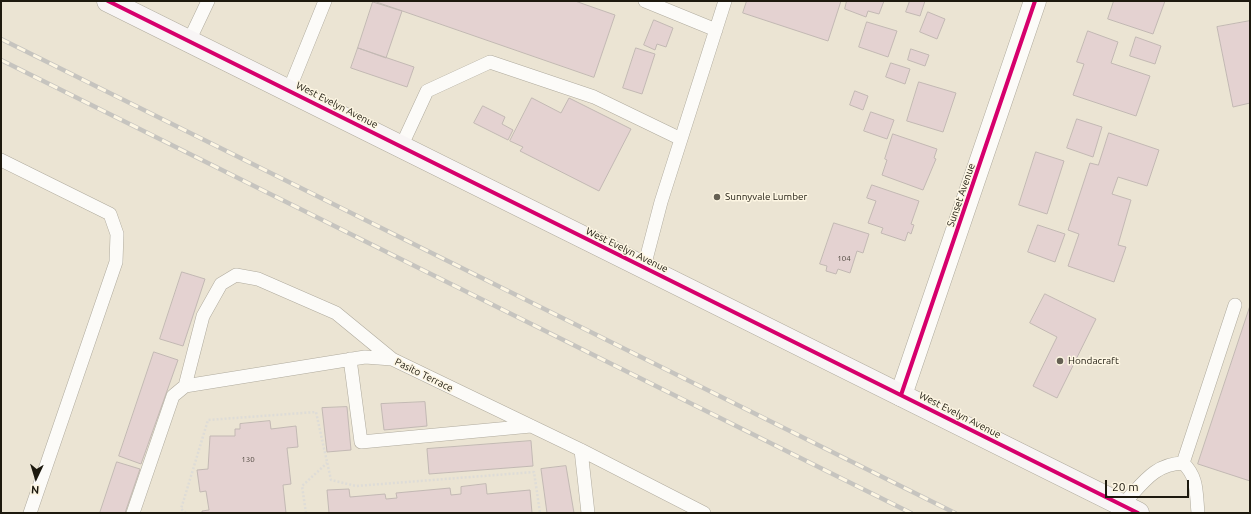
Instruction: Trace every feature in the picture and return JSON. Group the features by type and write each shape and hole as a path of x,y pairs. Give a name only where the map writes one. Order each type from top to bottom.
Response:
{"main road":[{"name":"West Evelyn Avenue","path":"108,1 1130,509"}],"street":[{"name":"Sunset Avenue","path":"901,395 1035,1"}],"lane":[{"path":"189,41 208,1"},
{"path":"289,90 325,1"},
{"path":"645,1 716,30"},
{"path":"644,267 661,202 725,1"},
{"path":"401,146 427,90 490,62 594,97 681,139"},
{"path":"1,160 110,214 117,234 116,262 30,513"},
{"path":"134,513 173,396 185,386 203,316 221,284 236,275 258,279 336,313 392,359"},
{"path":"1183,463 1235,305"},
{"name":"Pasito Terrace","path":"185,386 365,357 392,359 581,450 704,513"},
{"path":"350,359 361,442 531,426"},
{"path":"581,450 588,513"},
{"path":"1130,509 1157,469 1170,463 1183,463 1192,471 1196,485 1198,513"}],"path":[{"path":"186,513 180,509 208,420 316,412 331,480 356,486 534,472 540,513"},
{"path":"306,513 302,486 327,462"}],"building":[{"path":"374,1 575,1 615,15 594,77"},
{"path":"747,1 841,1 828,41 743,13"},
{"path":"847,1 884,1 879,14 868,11 866,17 845,9"},
{"path":"910,1 925,1 920,16 906,12"},
{"path":"1114,1 1165,1 1153,34 1108,19"},
{"path":"373,2 402,11 386,58 358,48"},
{"path":"928,12 945,19 937,39 920,32"},
{"path":"654,20 673,28 666,47 657,44 655,50 644,45"},
{"path":"1250,21 1250,103 1233,107 1217,27"},
{"path":"867,22 897,31 888,57 859,47"},
{"path":"1088,31 1118,42 1111,63 1150,76 1136,116 1073,95 1084,64 1077,62"},
{"path":"1136,37 1161,46 1155,64 1130,56"},
{"path":"358,48 414,67 407,87 351,68"},
{"path":"636,48 655,54 642,94 623,88"},
{"path":"911,49 929,55 925,66 908,60"},
{"path":"891,63 910,69 905,84 886,77"},
{"path":"919,82 956,93 943,132 907,121"},
{"path":"855,91 868,96 863,110 850,105"},
{"path":"532,98 561,113 569,98 631,129 599,191 520,151 523,147 510,141"},
{"path":"483,106 505,117 502,124 513,130 508,140 474,123"},
{"path":"871,112 894,120 887,139 864,131"},
{"path":"1077,119 1102,127 1093,157 1067,148"},
{"path":"1109,133 1159,150 1147,186 1118,177 1112,194 1131,200 1118,245 1126,247 1114,282 1068,266 1079,234 1068,230 1090,163 1098,165"},
{"path":"893,134 937,149 934,158 936,159 923,190 882,175 887,160 885,159"},
{"path":"1036,152 1064,161 1047,214 1019,205"},
{"path":"872,185 919,201 911,224 914,225 911,234 908,232 905,241 881,233 883,228 868,223 876,201 867,198"},
{"path":"834,223 869,234 863,253 857,251 850,273 838,269 836,274 826,271 827,266 820,264"},
{"path":"1038,225 1065,234 1055,262 1028,252"},
{"path":"182,272 205,279 183,346 160,339"},
{"name":"Hondacraft","path":"1045,294 1096,319 1057,398 1033,386 1057,337 1030,323"},
{"path":"1250,306 1250,481 1198,464"},
{"path":"154,352 178,360 141,464 119,456"},
{"path":"425,402 427,426 384,430 381,404"},
{"path":"347,407 351,450 327,452 322,408"},
{"path":"270,421 271,429 296,426 298,447 287,448 291,484 283,485 286,513 202,513 202,511 209,510 206,491 200,492 197,470 208,469 210,436 235,436 235,429 240,429 240,424"},
{"path":"531,441 533,466 429,474 427,449"},
{"path":"117,462 140,469 125,513 100,513"},
{"path":"566,466 574,513 547,513 541,469"},
{"path":"486,484 487,494 530,490 532,513 329,513 327,490 349,489 350,497 385,494 386,499 397,498 396,493 450,488 451,495 461,494 461,487"}],"railway":[{"path":"1,39 955,513"},
{"path":"1,60 911,513"}],"cycle path":[{"path":"108,1 1138,513"},
{"path":"901,395 1035,1"}],"place":[{"name":"Sunnyvale Lumber","path":"717,197"},
{"name":"Hondacraft","path":"1060,361"}]}
